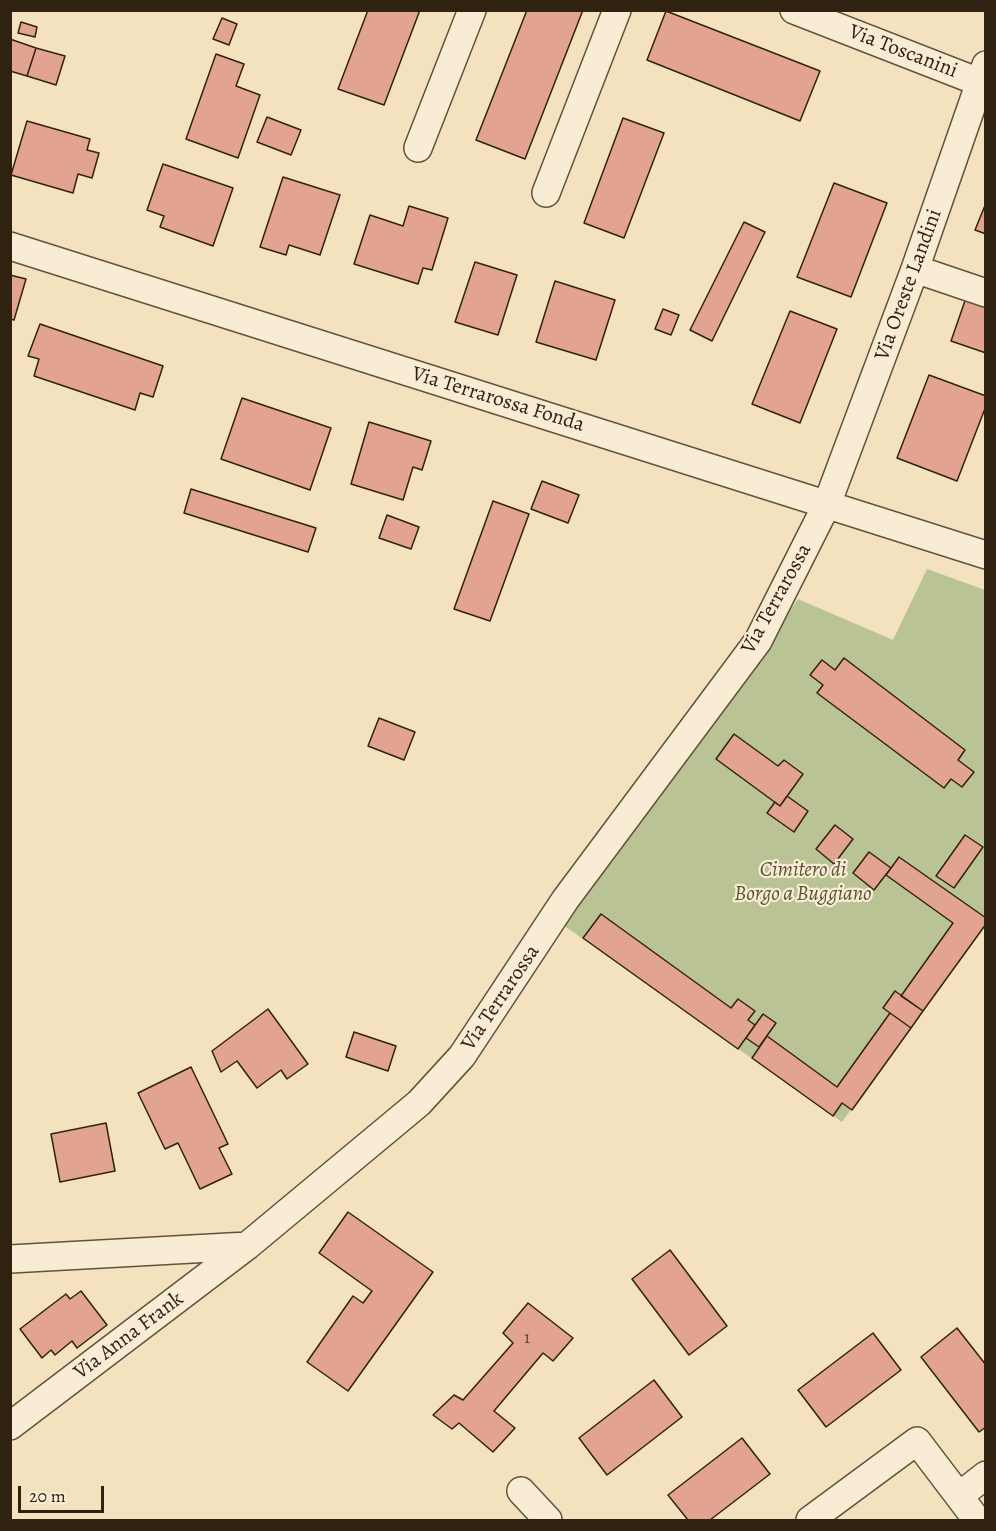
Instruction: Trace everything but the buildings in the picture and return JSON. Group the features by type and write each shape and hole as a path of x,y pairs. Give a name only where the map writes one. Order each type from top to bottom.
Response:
{"street":[{"path":"418,148 472,10"},
{"path":"546,193 617,10"},
{"name":"Via Toscanini","path":"794,10 982,73"},
{"name":"Via Oreste Landini","path":"827,504 915,269 979,114 982,73"},
{"name":"Via Terrarossa Fonda","path":"10,246 986,555"},
{"path":"915,269 986,293"},
{"name":"Via Terrarossa","path":"247,1246 418,1102 462,1056 565,900 758,641 827,504"},
{"path":"10,1259 247,1246"},
{"name":"Via Anna Frank","path":"10,1426 247,1246"},
{"path":"810,1521 917,1441 977,1521"},
{"path":"958,1496 986,1475"},
{"path":"521,1491 548,1521"}],"green space":[{"name":"Cimitero di Borgo a Buggiano","path":"927,569 985,590 985,924 842,1122 563,925 798,599 893,640"}]}
